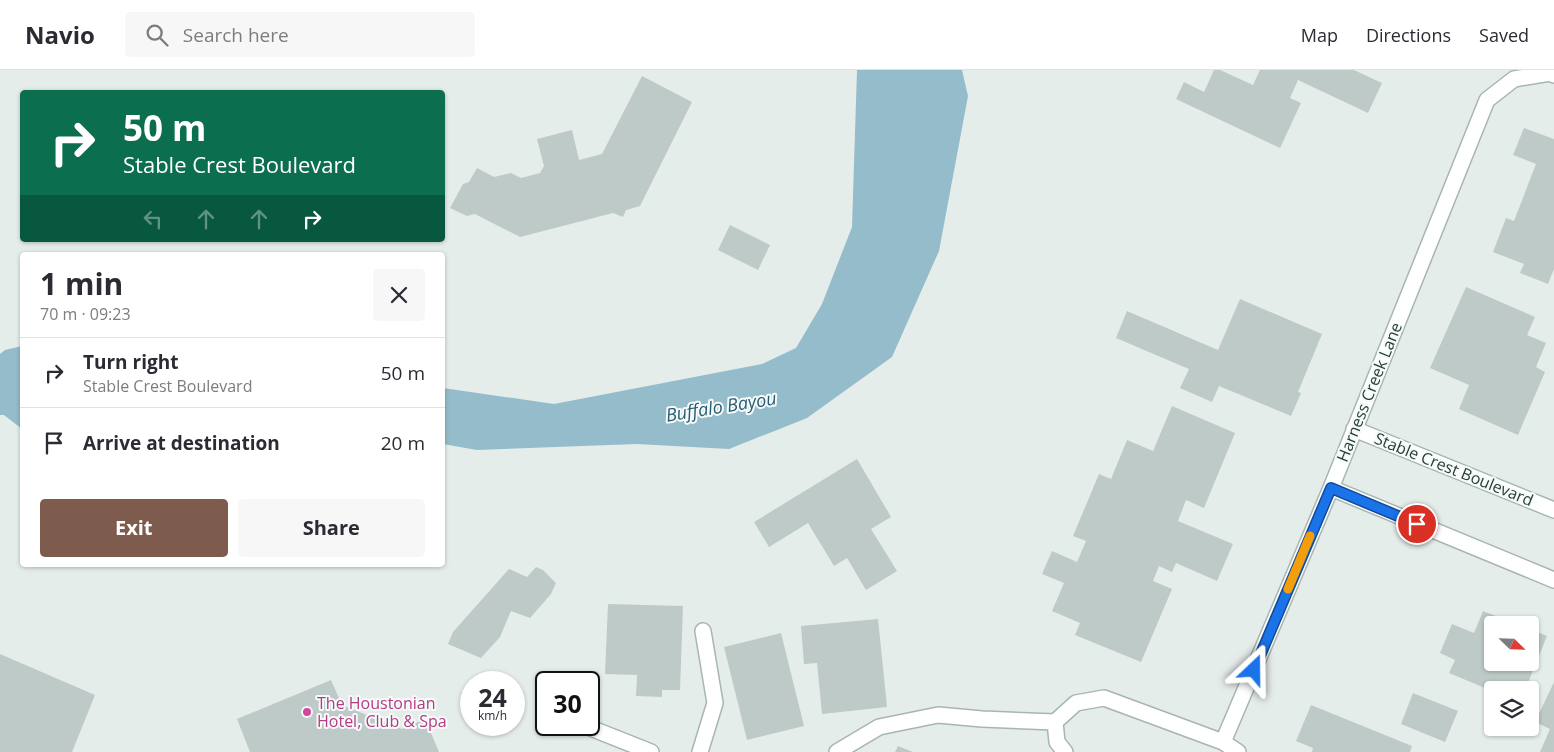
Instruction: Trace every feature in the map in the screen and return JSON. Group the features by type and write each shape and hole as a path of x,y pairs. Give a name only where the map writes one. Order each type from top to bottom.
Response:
{"street":[{"name":"Harness Creek Lane","path":"1222,742 1331,488 1487,100 1514,79 1554,75"},
{"name":"Stable Crest Boulevard","path":"1354,429 1554,510"},
{"path":"1331,488 1554,580"},
{"path":"700,752 715,703 703,631"},
{"path":"837,752 879,727 938,715 1055,722 1076,703 1104,698 1222,742 1238,752"},
{"path":"1055,722 1057,742 1065,752"},
{"path":"600,732 651,752"}],"water":[{"name":"Buffalo Bayou","path":"857,70 962,70 968,96 939,251 892,357 807,418 729,449 637,444 477,450 445,444 445,388 554,404 762,364 796,348 822,304 852,227"},
{"path":"20,346 20,427 4,415 0,415 0,354 5,350"}],"building":[{"path":"1214,70 1220,70 1253,85 1260,70 1354,70 1382,83 1368,113 1298,80 1290,98 1301,103 1280,148 1176,99 1184,82 1204,92"},
{"path":"642,76 692,102 640,206 626,210 623,217 613,213 520,237 475,214 467,216 450,208 463,184 469,182 477,168 494,177 511,173 521,178 540,173 544,166 537,139 572,130 579,160 602,154"},
{"path":"1524,128 1554,139 1554,269 1548,284 1520,273 1524,264 1493,252 1506,218 1514,221 1536,164 1513,155"},
{"path":"730,225 770,245 758,270 718,250"},
{"path":"1466,287 1535,317 1527,335 1546,343 1536,367 1545,372 1518,435 1459,409 1469,385 1430,368"},
{"path":"1240,299 1322,334 1298,392 1301,393 1291,416 1219,386 1212,402 1180,388 1189,369 1116,338 1127,311 1218,350"},
{"path":"1172,406 1235,433 1204,508 1186,500 1178,521 1233,544 1217,581 1176,563 1172,572 1159,566 1153,581 1172,589 1141,662 1075,635 1080,623 1052,611 1064,583 1042,574 1052,551 1077,562 1086,541 1073,536 1099,474 1111,479 1127,440 1153,451"},
{"path":"857,459 891,517 871,529 897,571 866,590 847,558 834,566 808,523 769,547 754,522"},
{"path":"536,567 543,570 556,583 551,594 530,618 511,611 500,637 481,658 448,644 453,632 509,569 527,577"},
{"path":"608,604 683,606 680,690 662,690 662,697 636,696 637,675 605,674"},
{"path":"1483,611 1496,616 1484,616 1484,671 1533,671 1529,681 1484,681 1484,688 1449,673 1455,660 1440,653 1452,624 1474,633"},
{"path":"878,619 887,707 822,714 817,663 804,664 801,626"},
{"path":"781,633 804,726 747,740 724,647"},
{"path":"1539,633 1547,636 1539,656"},
{"path":"0,654 95,695 72,752 0,752"},
{"name":"The Houstonian Hotel, Club & Spa","path":"331,680 342,705 402,729 425,719 439,752 250,752 237,719"},
{"path":"1554,682 1554,752 1540,752 1550,729 1539,724 1539,714"},
{"path":"1413,693 1458,711 1445,742 1401,724"},
{"path":"1311,705 1412,746 1410,752 1312,752 1313,748 1296,741"},
{"path":"898,746 913,752 895,752"}],"slow traffic":[{"path":"1288,589 1310,536"}],"place":[{"name":"The Houstonian Hotel, Club & Spa","path":"307,712"}],"route":[{"path":"1254,670 1331,488 1417,524"}]}
